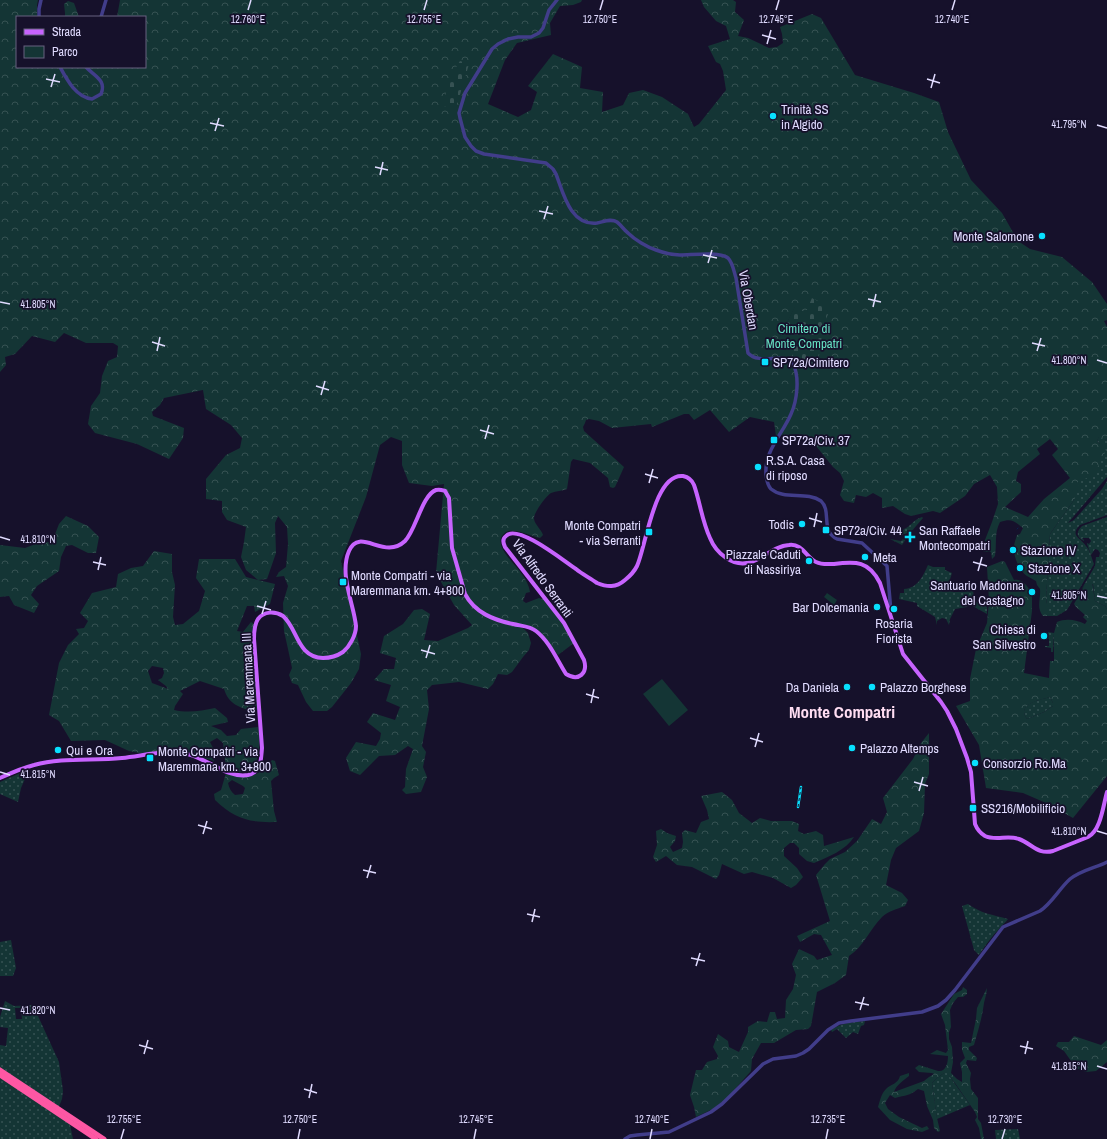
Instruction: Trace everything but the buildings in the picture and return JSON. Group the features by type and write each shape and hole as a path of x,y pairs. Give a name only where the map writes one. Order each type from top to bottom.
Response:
{"highway":[{"path":"0,1070 96,1139"},
{"path":"0,1075 104,1139"}],"main road":[{"name":"Via Alfredo Serranti","path":"538,633 545,640 567,675 576,677 583,673 585,662 569,631 505,547 503,542 505,536 513,533 534,541 597,583 606,586 613,586 623,582 634,570 640,559 653,512 660,494 671,480 679,476 687,477 693,482 696,488 710,540 726,558 736,562 750,563 779,547 790,544 799,547 812,560 819,564 826,565 855,562 866,565 876,574 891,616 900,649 943,704 955,726 971,772 976,825 980,832 993,838 1016,838 1042,852 1054,851 1088,838 1093,834 1098,826 1107,792"},
{"name":"Via Maremmana III","path":"0,778 25,767 45,762 120,758 175,752 194,756 233,774 252,774 260,766 262,748 254,639 254,630 258,619 262,615 268,613 274,612 281,615 287,621 302,646 308,653 314,656 328,658 341,653 351,642 356,629 347,587 346,575 347,558 350,549 362,541 386,548 401,544 410,535 429,496 437,490 445,491 449,498 452,550 468,600 478,610 486,615 501,621 530,628 538,633"}],"street":[{"path":"39,16 41,0"},
{"path":"101,16 106,0"},
{"name":"Via Oberdan","path":"557,0 550,10 544,28 539,33 532,37 508,39 492,49 465,93 461,106 460,118 465,137 471,146 479,152 509,158 542,162 551,166 556,174 569,207 580,220 588,223 610,220 615,221 634,238 664,253 680,255 722,255 729,260 736,278 748,353 757,359 780,358 789,360 794,365 796,376 796,393 792,414 772,448 768,458 766,474 768,484 772,490 777,492 809,497 822,502 826,514 828,529 833,537 862,543 887,566 891,616"},
{"path":"60,68 66,80 73,88 86,98 92,99 101,94 103,84 100,79 87,68"},
{"path":"625,1139 637,1134 668,1132 711,1112 721,1105 764,1064 772,1060 801,1054 809,1049 828,1030 839,1023 922,1012 940,1005 956,988 1002,927 1040,911 1072,878 1107,862"}],"green space":[{"path":"0,0 38,0 37,16 16,16 16,68 146,68 146,16 117,16 120,0 582,0 581,2 573,5 560,6 550,23 551,35 517,43 505,60 488,104 518,117 531,110 537,92 528,86 553,54 582,67 580,88 603,92 602,112 623,105 629,93 643,90 662,97 688,114 694,127 699,124 726,90 723,71 720,64 716,62 708,46 730,39 726,26 716,21 704,7 701,0 733,0 736,2 735,12 744,20 738,36 748,38 769,48 777,47 783,43 780,27 812,14 821,18 855,75 939,102 948,132 971,180 1002,213 1018,241 1030,249 1062,257 1092,282 1107,304 1107,320 1104,321 1107,327 1107,438 1106,440 1099,437 1097,441 1104,445 1106,451 1096,470 1091,476 1076,483 1080,486 1074,500 1050,534 1046,599 1047,616 1043,616 1039,603 1040,589 1036,581 1022,571 1014,551 1017,535 1020,534 1023,528 1013,521 1007,520 1000,522 996,534 995,556 992,559 991,552 983,552 985,540 998,504 997,487 990,475 974,484 965,496 940,513 933,511 911,516 893,506 882,508 882,498 873,493 866,497 856,495 854,503 844,501 840,495 844,481 840,473 833,467 812,441 798,434 776,436 774,422 750,417 729,432 710,410 694,420 689,414 684,414 652,427 651,424 612,428 599,421 589,419 586,420 583,427 584,431 624,467 615,487 610,487 608,478 590,463 573,459 571,462 567,489 549,494 534,516 534,519 543,535 540,538 520,532 510,531 502,536 501,540 503,550 527,582 529,587 530,592 526,593 523,601 526,603 539,598 543,599 564,625 574,643 558,655 542,635 520,625 528,633 531,643 529,650 512,672 507,675 498,674 493,684 488,689 459,682 432,685 427,690 429,709 422,746 426,752 423,767 427,777 421,792 406,794 402,790 405,787 406,769 413,749 408,746 395,755 379,756 360,775 350,771 346,758 356,742 376,746 380,739 381,733 367,722 373,713 395,720 400,707 386,701 391,685 374,680 384,669 394,669 396,658 380,653 384,636 403,624 414,610 422,609 430,614 424,640 438,641 472,625 454,605 436,573 444,484 432,486 409,483 402,465 402,441 391,437 380,445 366,497 341,561 361,654 359,669 351,683 332,707 327,711 313,711 306,702 298,685 292,683 289,675 292,668 284,631 283,603 288,586 284,576 276,577 279,572 286,567 288,544 287,527 278,516 275,523 276,553 267,579 258,580 246,570 241,557 246,527 227,520 222,512 222,501 206,499 206,479 226,455 240,448 242,438 231,425 206,409 203,390 164,398 160,405 152,412 153,416 184,428 183,438 169,459 137,444 95,433 88,424 91,406 100,393 102,376 108,361 117,357 118,346 113,343 86,343 64,333 55,342 32,336 15,354 5,357 6,365 0,372","holes":["795,307 832,327 775,346","1050,439 1058,449 1052,455 1070,478 1044,499 1028,517 1005,507 1021,492 1021,484 1016,481 1018,472 1040,454 1037,449"]},
{"path":"68,1 74,3 79,16 65,16 64,4"},
{"path":"460,61 469,64 454,110 444,106 447,88"},
{"name":"Cimitero di Monte Compatri","path":"812,298 831,308 824,323 833,327 814,365 775,346 795,306 806,312"},
{"path":"1099,436 1106,440 1107,438 1107,477 1068,523 1074,520 1102,489 1107,481 1107,515 1080,525 1076,532 1077,537 1089,550 1094,564 1067,610 1057,616 1047,616 1046,599 1050,534 1074,500 1076,483 1100,444 1097,441"},
{"path":"66,516 88,526 99,537 96,553 88,553 72,545 66,546 61,557 59,571 37,586 31,595 39,604 34,613 14,605 9,596 0,597 0,545 25,548 41,542 52,542 59,524"},
{"path":"922,517 923,518 902,545 890,539 901,541 908,534 901,534 904,529"},
{"path":"1107,517 1107,609 1105,606 1095,601 1093,584 1084,586 1081,590 1095,566 1096,557 1099,557 1100,553 1095,549 1091,555 1087,543 1089,544 1091,541 1089,538 1082,538 1084,541 1079,538 1078,534 1082,526"},
{"path":"154,551 172,554 172,572 175,585 173,617 175,625 183,624 199,611 205,591 196,578 199,559 235,559 246,577 275,584 270,604 255,612 254,606 247,606 237,631 243,632 251,622 254,624 252,632 257,709 254,712 240,707 229,699 224,689 200,681 180,691 183,694 174,710 194,711 215,708 227,718 228,722 211,726 221,730 227,736 236,735 241,729 258,727 259,751 255,764 248,771 240,772 226,768 223,743 217,738 210,742 216,754 214,761 178,750 140,753 129,751 105,740 71,741 59,721 49,715 59,663 68,645 79,634 76,629 84,628 88,621 80,613 92,593 116,587 118,574 131,568 143,566","holes":["152,666 163,668 164,673 162,678 158,680 168,689 152,683 148,671"]},
{"path":"1002,561 1005,562 1014,580 1019,580 1024,583 1029,589 1028,594 1032,595 1032,611 1024,673 1049,678 1050,661 1054,661 1054,633 1057,622 1071,620 1079,621 1085,624 1087,621 1083,617 1085,615 1074,604 1084,586 1092,581 1095,601 1105,606 1107,609 1107,776 1073,818 1046,803 1023,793 986,788 979,745 956,706 970,701 970,679 976,649 987,623 989,601 987,567","holes":["1050,697 1053,706 1044,712 1027,719 1024,714 1027,706 1035,701"]},
{"path":"928,565 933,567 945,567 945,570 952,573 947,589 954,592 973,591 975,601 987,607 987,614 969,604 967,607 955,609 949,625 946,619 942,618 937,621 937,625 935,617 917,606 917,603 899,599 900,593 904,593 904,589 913,586 919,581"},
{"path":"827,593 837,600 834,605 824,597"},
{"path":"1048,632 1054,633 1053,652 1051,652 1051,648 1045,647 1049,646"},
{"path":"662,679 688,710 669,726 643,694"},
{"path":"1050,697 1053,706 1044,712 1027,719 1024,714 1024,710 1027,706 1035,701"},
{"path":"929,733 929,774 925,784 924,813 919,831 896,848 891,860 886,885 902,893 908,900 905,906 884,915 859,947 849,956 846,975 835,983 817,992 811,1026 808,1029 796,1030 774,1043 761,1043 752,1059 751,1071 728,1097 715,1108 696,1117 690,1095 696,1070 702,1070 707,1062 717,1059 718,1056 713,1047 718,1034 728,1041 729,1047 739,1052 748,1032 748,1027 758,1021 767,1022 770,1012 775,1012 777,1019 785,1018 786,1000 793,989 796,975 792,964 799,949 814,956 817,960 832,955 821,935 814,934 800,942 797,936 830,921 816,875 830,859 845,852 857,841 872,819 881,824 887,812 883,798 913,759 921,743"},
{"path":"272,760 275,761 279,775 271,781 274,811 277,822 259,822 236,816 215,800 214,794 221,790 226,773 240,776 252,776 267,766","holes":["232,780 245,788 243,794 235,795 230,790 228,783"]},
{"path":"27,770 28,772 21,788 18,802 0,794 0,782"},
{"path":"722,792 732,800 739,813 752,823 760,818 771,821 792,821 799,824 798,831 804,834 816,831 823,835 824,846 854,837 851,842 842,849 831,856 814,863 807,861 799,854 799,848 794,843 790,843 784,848 784,856 797,868 803,877 791,888 773,878 752,872 744,874 722,864 719,875 716,879 692,867 677,865 666,856 656,862 653,857 657,845 656,831 661,829 676,836 675,841 670,847 673,852 682,848 682,833 685,830 696,833 701,822 709,819 701,796"},
{"path":"968,904 982,912 1008,919 991,938 979,955 974,950 962,906"},
{"path":"11,940 16,968 13,976 0,976 0,942"},
{"path":"963,987 967,990 967,994 963,997 958,997 950,1010 951,1027 949,1039 952,1047 953,1062 951,1073 962,1082 960,1063 965,1058 962,1050 962,1042 971,1043 977,1008 987,988 974,1045 969,1047 969,1050 977,1058 976,1061 967,1060 966,1063 971,1073 971,1089 978,1098 978,1119 981,1123 984,1139 981,1139 979,1128 975,1120 977,1117 975,1112 945,1071 932,1083 940,1131 938,1132 934,1128 924,1091 918,1089 910,1094 895,1098 890,1095 885,1103 888,1109 899,1117 922,1128 927,1126 929,1129 922,1132 907,1129 890,1120 878,1107 884,1091 896,1082 900,1076 909,1073 909,1076 898,1085 894,1092 924,1081 934,1074 919,1072 915,1068 919,1065 938,1071 945,1069 948,1056 930,1054 937,1050 946,1053 948,1050 945,1025 941,1014 954,994 962,990"},
{"path":"5,1001 14,1006 33,1005 59,1062 63,1091 58,1109 68,1115 73,1139 0,1139 0,1045 6,1046 8,1028 0,1027 0,1017","holes":["15,1008 21,1008 22,1019 16,1019"]},
{"path":"865,1021 858,1034 853,1032 846,1038 837,1029 832,1032 831,1030 843,1024"},
{"path":"1074,1036 1101,1045 1107,1040 1107,1062 1096,1071 1086,1072 1076,1068 1064,1051 1056,1046 1058,1042 1069,1042"},
{"path":"944,1071 946,1071 970,1105 937,1119 932,1083 944,1073"},
{"path":"1018,1129 1020,1139 996,1139 995,1130"}],"railway":[{"path":"798,807 801,787"}],"place":[{"name":"Trinità SS in Algido","path":"773,116"},
{"name":"Monte Salomone","path":"1042,236"},
{"name":"SP72a/Cimitero","path":"765,362"},
{"name":"SP72a/Civ. 37","path":"774,440"},
{"name":"R.S.A. Casa di riposo","path":"758,467"},
{"name":"Todis","path":"802,524"},
{"name":"SP72a/Civ. 44","path":"826,530"},
{"name":"Monte Compatri - via Serranti","path":"649,532"},
{"name":"San Raffaele Montecompatri","path":"910,537"},
{"name":"Stazione IV","path":"1013,550"},
{"name":"Meta","path":"865,557"},
{"name":"Piazzale Caduti di Nassiriya","path":"809,561"},
{"name":"Stazione X","path":"1020,568"},
{"name":"Monte Compatri - via Maremmana km. 4+800","path":"343,582"},
{"name":"Santuario Madonna del Castagno","path":"1032,592"},
{"name":"Bar Dolcemania","path":"877,607"},
{"name":"Rosaria Fiorista","path":"894,609"},
{"name":"Chiesa di San Silvestro","path":"1044,636"},
{"name":"Da Daniela","path":"847,687"},
{"name":"Palazzo Borghese","path":"872,687"},
{"name":"Palazzo Altemps","path":"852,748"},
{"name":"Qui e Ora","path":"58,750"},
{"name":"Monte Compatri - via Maremmana km. 3+800","path":"150,758"},
{"name":"Consorzio Ro.Ma","path":"975,763"},
{"name":"SS216/Mobilificio","path":"973,808"}],"district":[{"name":"Monte Compatri","path":"842,712"}]}
